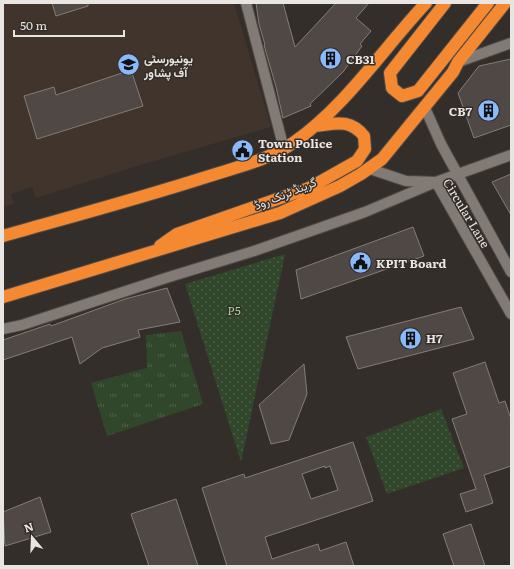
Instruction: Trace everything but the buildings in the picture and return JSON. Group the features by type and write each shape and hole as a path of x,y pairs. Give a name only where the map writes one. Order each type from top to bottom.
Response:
{"highway":[{"path":"3,236 182,185 247,164 284,149 315,126 353,89 426,3"},
{"path":"445,3 390,73 390,83 394,91 402,96 410,95 418,91 488,3"},
{"name":"گرینڈ ٹرنک روڈ","path":"3,297 280,213 340,186 370,169 382,159 425,108 453,72 458,62 505,3"},
{"path":"152,251 177,234 309,188 357,160 365,149 364,136 358,128 344,123 315,126"}],"street":[{"path":"246,3 284,149"},
{"path":"458,62 511,43"},
{"path":"425,108 440,144 511,272"},
{"path":"3,329 22,325 254,251 365,212 436,182 511,155"},
{"name":"Circular Lane","path":"370,169 406,180 436,182 511,314"}],"shaded area":[{"name":"یونیورسٹی آف پشاور","path":"3,3 234,3 271,127 140,165 36,198 32,187 11,194 14,204 3,207"}],"green space":[{"name":"P5","path":"285,254 241,462 185,284"},
{"path":"181,331 203,404 107,436 91,383 147,368 146,335"},
{"path":"441,409 464,468 387,494 366,437"}],"place":[{"name":"CB31","path":"330,59"},
{"name":"یونیورسٹی آف پشاور","path":"128,65"},
{"name":"CB7","path":"488,111"},
{"name":"Town Police Station","path":"242,150"},
{"name":"KPIT Board","path":"360,263"},
{"name":"H7","path":"410,338"}]}
